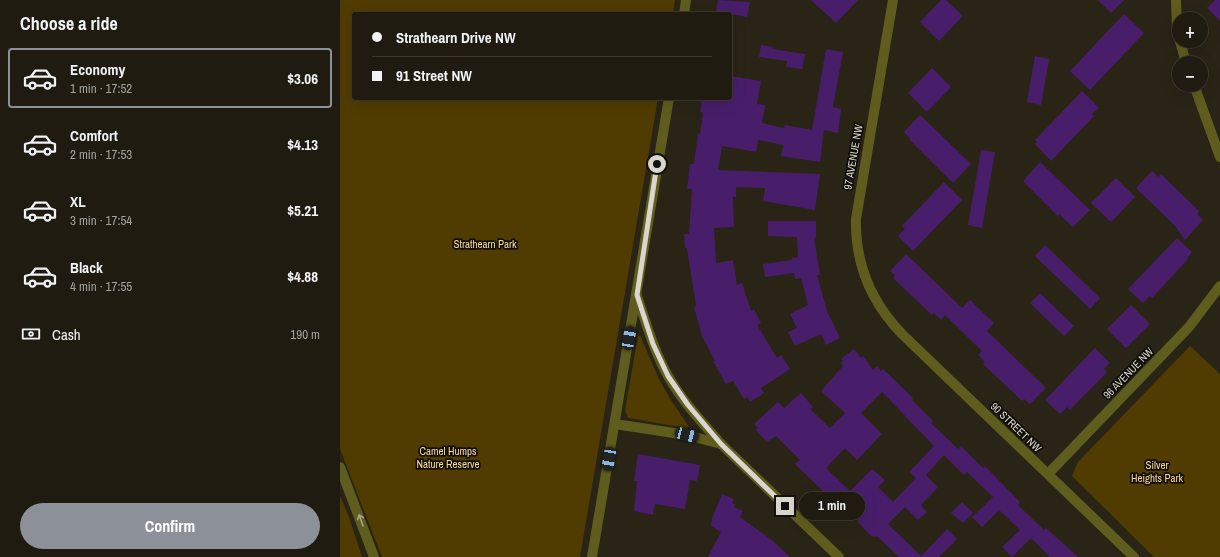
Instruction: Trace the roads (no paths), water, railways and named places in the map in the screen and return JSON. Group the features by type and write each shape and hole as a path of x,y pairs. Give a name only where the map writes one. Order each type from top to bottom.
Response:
{"street":[{"path":"684,12 686,0"},
{"name":"97 AVENUE NW","path":"883,313 870,291 859,261 856,246 856,219 893,0"},
{"path":"1176,0 1176,12"},
{"path":"1196,92 1220,158"},
{"path":"592,557 669,100"},
{"name":"96 AVENUE NW","path":"1048,474 1189,327 1220,286"},
{"path":"637,295 653,344 668,376 688,405 721,444 839,557"},
{"name":"90 STREET NW","path":"883,313 902,334 1134,557"},
{"path":"615,424 687,435 721,444"},
{"path":"340,467 374,557"}],"park label":[{"name":"Strathearn Park","path":"485,244"},
{"name":"Camel Humps Nature Reserve","path":"448,457"},
{"name":"Silver Heights Park","path":"1157,471"}]}
